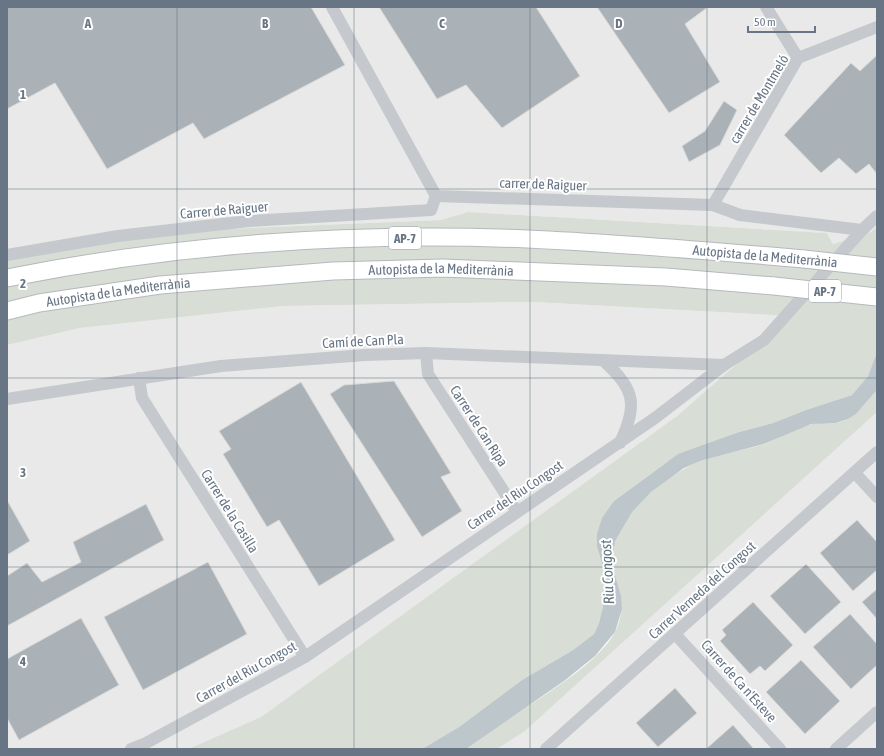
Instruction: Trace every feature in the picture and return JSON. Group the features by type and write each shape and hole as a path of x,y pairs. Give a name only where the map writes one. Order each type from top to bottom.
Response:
{"highway":[{"name":"Autopista de la Mediterrània","path":"7,278 157,254 226,247 375,238 526,239 623,244 804,259 877,267"},
{"name":"Autopista de la Mediterrània","path":"7,311 39,303 160,285 333,271 427,268 644,276 774,286 877,297"}],"street":[{"path":"332,7 436,196"},
{"path":"766,7 798,58"},
{"name":"carrer de Montmeló","path":"713,205 798,58 877,27"},
{"name":"carrer de Raiguer","path":"436,196 713,205 740,215 862,230"},
{"name":"Carrer de Raiguer","path":"7,255 118,236 234,223 431,210 436,196"},
{"name":"Carrer del Riu Congost","path":"131,749 146,743 305,657 620,443 724,365 764,340 862,230 877,216"},
{"name":"Camí de Can Pla","path":"7,399 221,366 302,359 426,353 724,365"},
{"name":"Carrer de Can Ripa","path":"426,353 428,374 517,512"},
{"path":"603,360 623,380 630,397 631,416 620,443"},
{"name":"Carrer de la Casilla","path":"139,378 142,398 305,657"},
{"name":"Carrer Verneda del Congost","path":"546,749 877,452"},
{"path":"855,473 877,497"},
{"name":"Carrer de Ca n'Esteve","path":"675,634 780,749"},
{"path":"836,749 877,712"}],"shaded area":[{"path":"7,7 877,7 877,227 871,232 833,244 827,233 468,212 442,220 224,229 7,260"},
{"path":"468,212 827,233 833,244 871,232 877,227 877,352 868,376 852,395 806,410 773,423 739,432 691,450 667,462 614,501 599,553 606,578 607,596 594,634 573,650 522,680 459,727 422,749 188,749 261,717 677,416 792,316 533,302 284,306 80,328 7,345 7,260 87,245 224,229 441,220"},
{"path":"533,302 792,316 677,416 261,717 188,749 7,749 7,345 80,328 284,306"},
{"path":"877,390 877,412 525,731 497,749 466,749 573,675 587,664 609,641 620,620 621,611 620,595 611,562 613,545 621,526 645,497 678,473 705,459 765,444 806,425 815,423 836,423 843,421 854,415"},
{"path":"877,412 877,749 497,749 525,731"}],"water":[{"name":"Riu Congost","path":"877,352 877,390 856,414 848,419 836,423 811,424 764,444 703,460 684,468 651,492 632,512 615,541 611,562 621,596 622,609 615,632 595,656 564,681 466,749 422,749 459,727 522,680 573,650 594,634 599,623 607,591 606,578 597,546 597,534 602,518 614,501 678,454 739,432 773,423 806,410 852,395 868,376"}],"building":[{"path":"7,7 311,7 345,65 204,139 193,123 107,169 55,83 7,109"},
{"path":"379,7 536,7 580,76 502,128 466,85 437,99"},
{"path":"597,7 708,7 685,24 720,82 669,113"},
{"path":"877,55 877,174 869,164 856,174 839,158 821,173 784,135 851,63 860,71"},
{"path":"724,101 737,110 720,145 689,162 682,146 705,131"},
{"path":"394,381 451,473 441,477 462,511 422,537 330,394 344,385"},
{"path":"301,382 395,540 319,586 279,520 267,527 223,454 231,449 219,431"},
{"path":"7,500 30,541 7,555"},
{"path":"146,504 164,540 7,626 7,576 27,563 42,582 81,562 73,542"},
{"path":"857,520 877,542 877,570 853,591 820,553"},
{"path":"208,562 247,634 143,690 104,617"},
{"path":"806,564 841,602 805,634 770,596"},
{"path":"877,589 877,619 862,602"},
{"path":"753,602 793,645 765,671 760,666 750,674 720,641 726,635 722,630"},
{"path":"850,614 877,644 877,665 851,689 813,647"},
{"path":"81,618 119,685 19,740 7,718 7,659"},
{"path":"801,660 840,701 805,734 766,692"},
{"path":"675,688 697,713 658,747 636,723"},
{"path":"733,725 754,749 706,749"}]}
